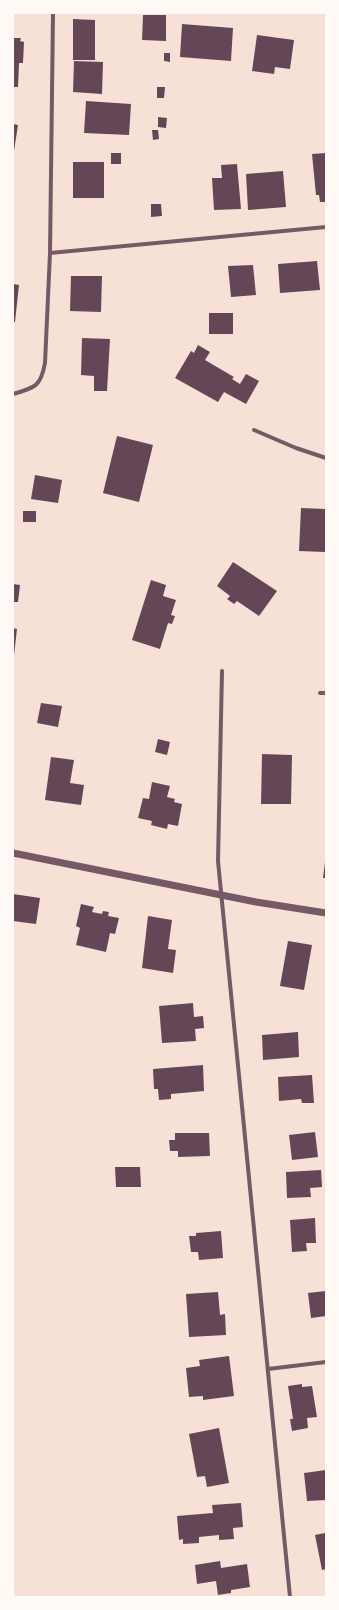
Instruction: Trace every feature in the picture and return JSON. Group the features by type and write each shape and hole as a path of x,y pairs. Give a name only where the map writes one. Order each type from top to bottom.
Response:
{"street":[{"path":"13,394 36,386 42,377 45,363 50,253 54,13"},
{"path":"50,253 326,227"},
{"path":"254,430 296,448 326,458"},
{"path":"222,671 217,850 290,1597"},
{"path":"320,693 326,692"},
{"path":"13,853 222,895 326,913"},
{"path":"268,1369 326,1362"}],"building":[{"path":"143,15 166,15 166,41 142,40"},
{"path":"73,19 95,20 95,60 73,60"},
{"path":"182,24 233,28 231,61 180,57"},
{"path":"257,35 294,40 290,69 275,67 274,74 252,71"},
{"path":"13,38 21,38 20,41 24,42 23,63 19,63 18,87 13,87"},
{"path":"164,53 170,53 170,62 164,61"},
{"path":"74,61 103,62 102,94 73,92"},
{"path":"157,87 165,87 164,98 157,98"},
{"path":"86,101 131,104 129,135 84,133"},
{"path":"158,117 167,118 166,128 158,127"},
{"path":"13,124 18,125 14,151 13,151"},
{"path":"152,130 158,130 159,139 153,140"},
{"path":"111,153 121,153 121,164 111,164"},
{"path":"326,153 326,202 320,202 319,195 316,195 312,154"},
{"path":"73,162 104,162 104,198 73,198"},
{"path":"237,164 241,209 214,210 212,178 222,178 221,165"},
{"path":"283,171 286,207 248,210 246,174"},
{"path":"151,204 161,204 162,216 151,217"},
{"path":"317,261 320,290 280,293 278,264"},
{"path":"253,265 256,295 231,297 228,266"},
{"path":"71,276 102,276 101,312 70,311"},
{"path":"13,284 19,285 15,322 13,322"},
{"path":"209,313 233,313 233,334 209,334"},
{"path":"82,338 110,339 107,391 94,391 94,376 81,375"},
{"path":"198,345 210,352 205,360 234,377 232,379 240,384 246,374 259,381 246,404 224,392 218,402 175,378 191,351 194,353"},
{"path":"117,436 153,445 139,502 103,493"},
{"path":"35,475 62,480 58,503 31,499"},
{"path":"301,508 326,509 325,552 299,551"},
{"path":"23,511 36,511 36,522 23,522"},
{"path":"233,562 277,591 259,616 237,601 234,604 227,599 230,596 217,586"},
{"path":"151,580 166,585 163,596 176,600 171,615 175,616 172,624 168,623 160,649 132,640"},
{"path":"13,584 20,585 18,602 13,602"},
{"path":"13,628 17,629 14,655 13,655"},
{"path":"41,703 62,706 58,727 37,723"},
{"path":"158,739 170,742 167,755 155,752"},
{"path":"262,754 292,755 291,804 261,804"},
{"path":"51,757 74,760 70,783 84,785 81,805 45,800"},
{"path":"152,782 170,786 167,797 175,799 174,802 182,804 178,826 168,824 167,829 151,825 152,821 138,818 143,798 149,799"},
{"path":"325,862 326,878 323,878"},
{"path":"13,894 40,898 36,924 13,921"},
{"path":"81,904 94,907 92,912 102,914 103,911 109,912 108,916 119,918 115,934 110,933 106,952 76,945 80,928 76,926"},
{"path":"148,916 172,920 168,949 176,950 173,973 142,968"},
{"path":"288,941 312,945 304,990 280,986"},
{"path":"193,1003 194,1017 203,1016 204,1028 195,1029 196,1041 162,1043 159,1006"},
{"path":"298,1032 299,1057 263,1060 262,1035"},
{"path":"203,1065 204,1091 171,1094 171,1099 159,1100 158,1089 154,1089 153,1069"},
{"path":"312,1075 314,1103 302,1103 301,1099 279,1101 278,1077"},
{"path":"315,1132 318,1157 292,1160 289,1135"},
{"path":"175,1133 209,1133 210,1156 178,1157 178,1151 170,1151 169,1140 175,1140"},
{"path":"115,1167 140,1167 141,1187 116,1187"},
{"path":"321,1170 322,1187 310,1188 311,1197 287,1198 286,1172"},
{"path":"315,1218 316,1243 306,1243 307,1251 292,1252 290,1220"},
{"path":"221,1231 223,1258 199,1260 198,1252 191,1252 189,1236 196,1236 196,1233"},
{"path":"326,1291 326,1316 311,1318 308,1293"},
{"path":"218,1292 220,1315 225,1314 226,1335 189,1337 186,1294"},
{"path":"229,1356 234,1396 203,1400 203,1396 189,1397 186,1368 200,1366 199,1360"},
{"path":"302,1384 302,1387 312,1386 317,1417 307,1418 308,1428 292,1431 290,1419 293,1419 288,1386"},
{"path":"219,1428 229,1483 207,1487 205,1476 197,1477 189,1434"},
{"path":"326,1470 326,1500 307,1501 304,1473"},
{"path":"241,1503 243,1527 233,1528 234,1539 219,1540 219,1535 199,1537 199,1543 183,1544 183,1539 179,1540 177,1516 213,1513 212,1505"},
{"path":"325,1533 326,1569 322,1570 315,1535"},
{"path":"220,1561 221,1568 247,1564 250,1587 231,1590 231,1593 218,1595 216,1581 197,1584 195,1565"}]}
